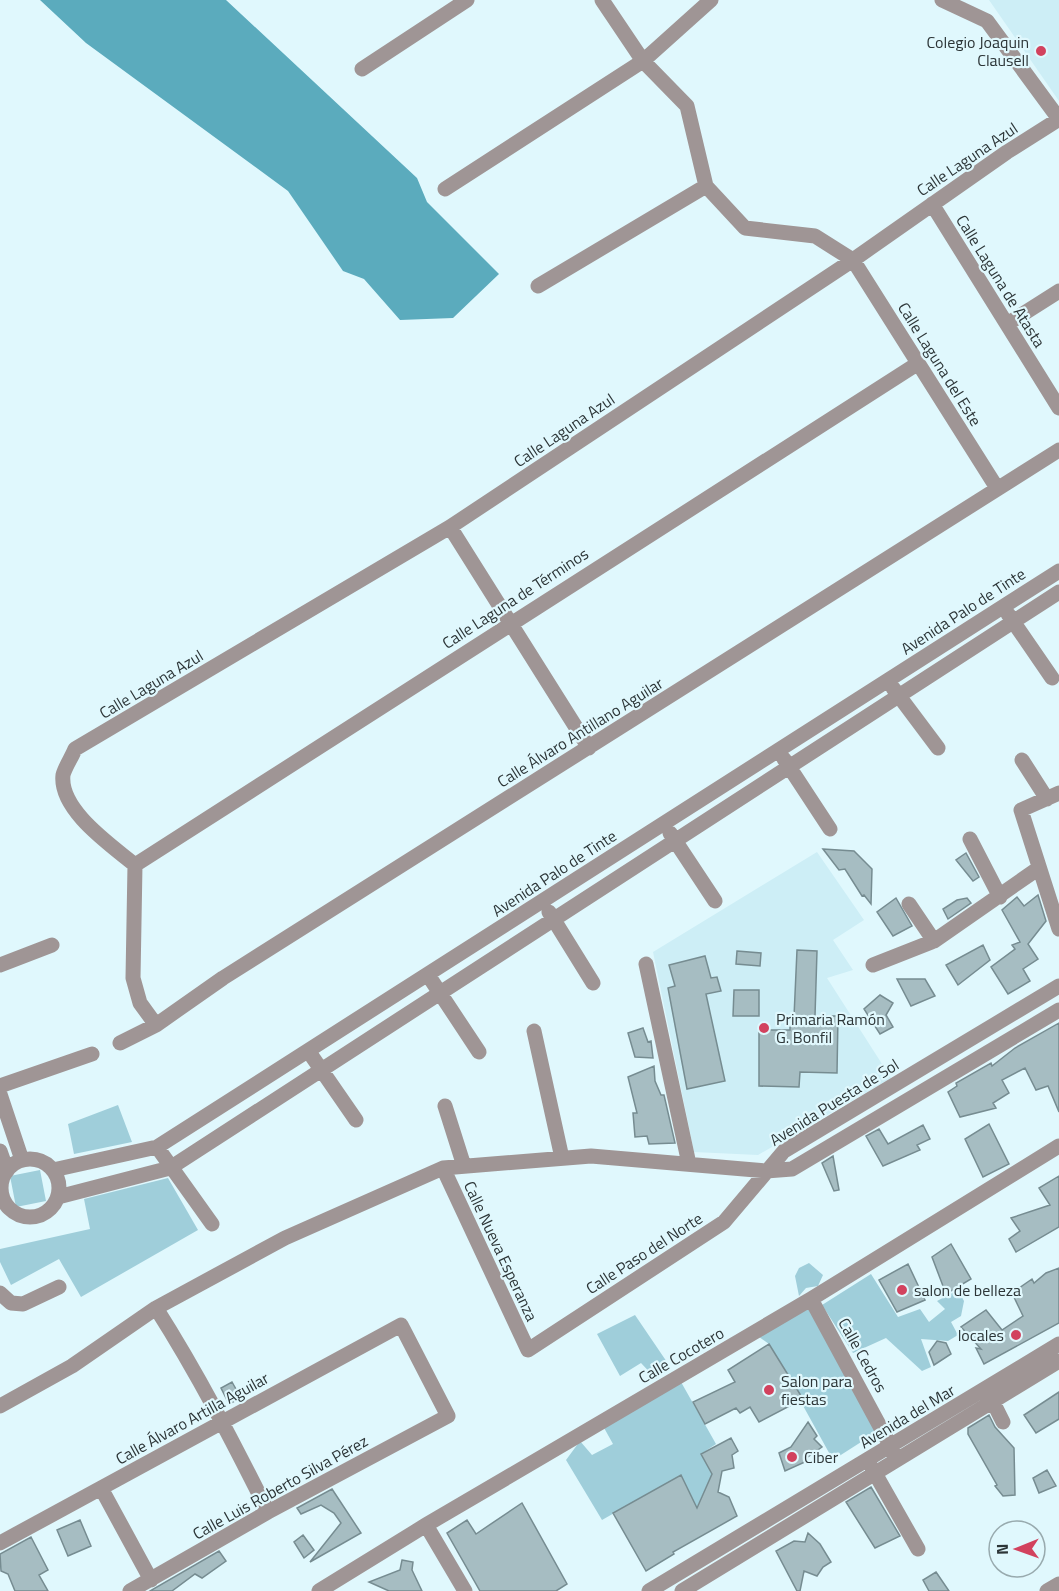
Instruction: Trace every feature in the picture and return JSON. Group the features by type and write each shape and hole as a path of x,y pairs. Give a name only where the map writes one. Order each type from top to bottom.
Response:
{"street":[{"path":"362,69 467,0"},
{"path":"602,0 643,60 687,106 706,186 745,228 815,236 853,260"},
{"path":"445,189 643,60 711,0"},
{"path":"942,0 987,21 1059,119"},
{"name":"Calle Laguna Azul","path":"135,865 93,830 73,807 64,789 63,773 75,749 450,527 853,260 1059,119"},
{"path":"538,286 706,186"},
{"name":"Calle Laguna de Atasta","path":"932,204 1059,408"},
{"name":"Calle Laguna del Este","path":"853,260 997,488"},
{"path":"1007,324 1059,291"},
{"name":"Calle Laguna de Términos","path":"135,865 509,623 917,364"},
{"name":"Calle Álvaro Antillano Aguilar","path":"120,1043 156,1025 223,978 1059,450"},
{"path":"450,527 589,748"},
{"name":"Avenida Palo de Tinte","path":"53,1170 157,1147 1059,571"},
{"path":"58,1197 170,1168 1059,592"},
{"path":"1004,606 1052,678"},
{"path":"888,680 938,748"},
{"path":"778,751 830,829"},
{"path":"1022,760 1053,796 1021,810 1059,929"},
{"path":"664,824 715,901"},
{"path":"970,839 1000,897"},
{"path":"135,865 132,978 140,1003 156,1025"},
{"path":"873,966 934,941 1039,868"},
{"path":"542,902 593,983"},
{"path":"909,904 934,941"},
{"path":"0,965 52,945"},
{"path":"646,964 689,1164"},
{"path":"428,975 479,1052"},
{"path":"1052,990 1057,1011"},
{"name":"Avenida Puesta de Sol","path":"766,1171 784,1151 1052,990"},
{"name":"Avenida Puesta de Sol","path":"766,1171 792,1169 1057,1011"},
{"path":"534,1031 562,1158"},
{"path":"957,1047 968,1064"},
{"path":"309,1052 356,1120"},
{"path":"0,1086 92,1054"},
{"path":"0,1094 22,1160"},
{"path":"445,1106 464,1166"},
{"path":"855,1109 865,1126"},
{"name":"Calle Cocotero","path":"319,1591 426,1525 811,1299 1059,1146"},
{"path":"157,1147 212,1224"},
{"path":"0,1151 7,1171"},
{"path":"0,1406 72,1366 156,1308 285,1238 442,1168 591,1156 766,1171"},
{"path":"33,1159 53,1170 59,1183 58,1197 54,1206 38,1217 19,1216 5,1212 1,1190 7,1171 22,1160 33,1159"},
{"name":"Calle Nueva Esperanza","path":"442,1168 528,1350"},
{"name":"Calle Paso del Norte","path":"528,1350 724,1222 766,1171"},
{"path":"0,1293 11,1303 23,1304 59,1287"},
{"name":"Calle Cedros","path":"811,1299 899,1461"},
{"path":"156,1308 189,1359 267,1512"},
{"name":"Calle Álvaro Artilla Aguilar","path":"0,1543 401,1325"},
{"name":"Calle Luis Roberto Silva Pérez","path":"130,1591 267,1512 448,1416 401,1325"},
{"name":"Avenida del Mar","path":"649,1591 1059,1344"},
{"name":"Avenida del Mar","path":"682,1591 899,1461 1059,1361"},
{"path":"993,1402 1003,1422"},
{"path":"867,1461 918,1549"},
{"path":"101,1488 151,1580"},
{"path":"426,1525 465,1591"},
{"path":"1047,1591 1059,1584"}],"shaded area":[{"path":"40,0 226,0 417,178 427,202 499,274 453,318 400,320 364,279 343,271 288,191 86,43"},
{"name":"Colegio Joaquin Clausell","path":"989,0 1059,0 1059,101"},
{"name":"Primaria Ramón G. Bonfil","path":"817,852 864,920 833,940 853,970 827,978 891,1078 758,1155 694,1152 653,952"},
{"path":"118,1105 132,1142 74,1154 68,1124"},
{"path":"40,1170 46,1201 16,1207 10,1176"},
{"path":"168,1178 198,1230 81,1297 59,1259 11,1285 0,1262 0,1249 90,1229 84,1199"},
{"path":"809,1263 823,1275 818,1286 806,1288 799,1296 795,1276 799,1268"},
{"path":"871,1274 898,1317 920,1309 929,1322 945,1309 937,1301 958,1290 964,1301 961,1316 951,1322 958,1335 948,1341 921,1339 931,1367 922,1371 886,1338 853,1353 822,1305"},
{"path":"811,1300 883,1428 833,1460 769,1344 755,1334"},
{"path":"635,1315 671,1368 656,1379 641,1363 620,1376 597,1334"},
{"path":"681,1382 716,1444 701,1454 712,1474 696,1509 681,1475 602,1520 566,1460 580,1441 592,1455 613,1444 603,1426"}],"building":[{"path":"823,849 854,851 872,869 871,904 864,895 862,896 845,869 839,870"},
{"path":"966,853 979,877 973,881 956,860"},
{"path":"1038,895 1046,921 1028,944 1038,959 1023,969 1030,981 1008,994 991,967 1015,949 1012,945 1020,942 1002,910 1017,897 1024,906"},
{"path":"896,898 912,926 893,936 877,912"},
{"path":"967,898 971,903 948,919 943,909 957,900"},
{"path":"983,945 990,960 958,985 946,965"},
{"path":"797,950 817,951 815,1016 838,1016 837,1073 800,1072 799,1087 759,1086 759,1030 790,1030 790,1021 804,1017 794,1017"},
{"path":"737,951 761,953 760,966 736,964"},
{"path":"705,956 711,978 717,977 721,991 706,994 725,1081 687,1089 668,988 675,986 669,965"},
{"path":"897,979 925,979 935,996 911,1006"},
{"path":"734,990 759,990 759,1016 733,1016"},
{"path":"880,995 893,1003 886,1015 893,1027 880,1034 864,1009"},
{"path":"1059,1023 1059,1112 1048,1086 1036,1090 1025,1068 1002,1080 1009,1093 993,1103 996,1108 960,1117 948,1092 957,1086 956,1083 991,1063 992,1066 1015,1048"},
{"path":"643,1028 648,1042 651,1041 653,1058 635,1057 628,1033"},
{"path":"654,1066 655,1081 661,1095 664,1095 675,1143 649,1144 647,1136 635,1137 633,1113 637,1113 628,1077"},
{"path":"989,1124 1009,1164 983,1177 965,1139"},
{"path":"923,1125 930,1139 917,1145 920,1150 883,1166 866,1136 879,1129 888,1144"},
{"path":"833,1156 839,1190 834,1191 822,1163"},
{"path":"1059,1176 1059,1227 1016,1252 1009,1239 1020,1231 1011,1218 1050,1205 1039,1188"},
{"path":"951,1244 971,1279 946,1294 932,1257"},
{"name":"salon de belleza","path":"908,1264 925,1300 897,1312 879,1280"},
{"path":"1059,1268 1059,1323 984,1364 976,1348 981,1349 961,1327 986,1310 1002,1330 1023,1316 1012,1293 1032,1279 1034,1283 1046,1273"},
{"path":"937,1341 946,1343 951,1354 934,1365 929,1352"},
{"name":"Salon para fiestas","path":"769,1344 803,1399 759,1422 750,1407 740,1413 736,1408 705,1424 693,1402 735,1382 728,1370"},
{"path":"232,1382 241,1398 229,1404 221,1388"},
{"path":"1059,1392 1059,1419 1036,1433 1024,1415"},
{"path":"989,1415 995,1427 1014,1448 1015,1495 1003,1496 995,1486 997,1485 968,1434 968,1428"},
{"path":"808,1422 817,1436 814,1439 822,1447 805,1459 807,1461 785,1471 779,1453 791,1447"},
{"path":"731,1438 738,1451 732,1455 734,1468 722,1471 718,1492 729,1497 737,1516 673,1552 674,1554 646,1571 613,1513 681,1475 697,1508 712,1474 701,1454"},
{"path":"1047,1470 1056,1486 1039,1493 1033,1478"},
{"path":"871,1487 900,1536 875,1548 846,1502"},
{"path":"332,1489 361,1533 310,1562 341,1523 334,1513 321,1505 301,1514 297,1508"},
{"path":"522,1503 567,1584 556,1591 480,1591 447,1533 467,1520 476,1534"},
{"path":"80,1520 91,1546 68,1556 57,1530"},
{"path":"808,1533 820,1544 831,1562 823,1567 817,1576 804,1571 800,1591 797,1591 776,1551 794,1541 805,1542"},
{"path":"303,1535 314,1550 304,1558 294,1542"},
{"path":"31,1537 48,1570 39,1575 48,1591 15,1591 8,1574 1,1571 0,1554"},
{"path":"219,1551 226,1561 202,1578 195,1574 172,1591 150,1591"},
{"path":"402,1560 413,1562 412,1570 422,1591 389,1591 369,1582 400,1570"},
{"path":"936,1572 949,1591 929,1591 923,1580"}],"place":[{"name":"Colegio Joaquin Clausell","path":"1041,51"},
{"name":"Primaria Ramón G. Bonfil","path":"764,1028"},
{"name":"salon de belleza","path":"902,1290"},
{"name":"locales","path":"1016,1335"},
{"name":"Salon para fiestas","path":"769,1390"},
{"name":"Ciber","path":"792,1457"}]}
